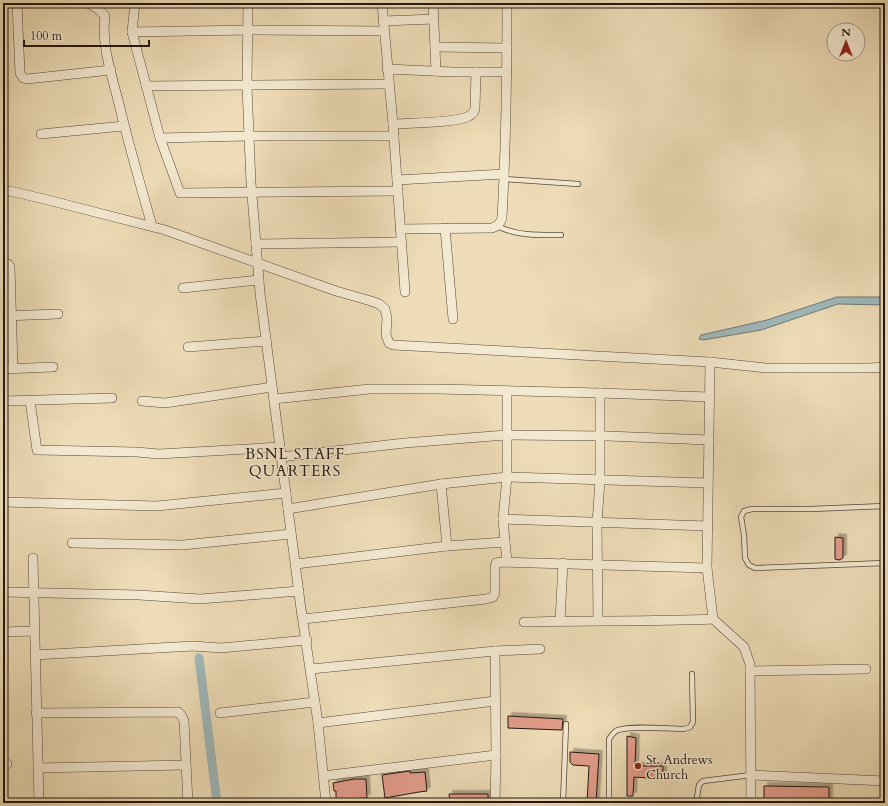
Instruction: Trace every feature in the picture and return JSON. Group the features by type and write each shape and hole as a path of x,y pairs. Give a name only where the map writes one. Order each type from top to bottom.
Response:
{"street":[{"path":"17,3 20,73 23,78 27,79 111,70"},
{"path":"88,3 99,6 105,16 104,35 111,70 124,126 152,226"},
{"path":"135,3 132,32 160,138 180,193 398,190"},
{"path":"248,3 249,30 247,86 257,263 291,534 318,723 326,803"},
{"path":"382,3 394,136 405,292"},
{"path":"433,3 436,71"},
{"path":"400,229 492,228 498,226 502,218 507,72 507,3"},
{"path":"132,32 384,26 434,19"},
{"path":"435,47 507,48"},
{"path":"387,69 507,72"},
{"path":"393,124 454,120 473,114 475,109 476,72"},
{"path":"146,86 389,84"},
{"path":"41,134 124,126"},
{"path":"160,138 249,136 394,136"},
{"path":"397,180 504,176"},
{"path":"3,192 10,191 152,226 336,291 379,304 385,309 387,318 387,340 393,345 710,362 766,368 885,367"},
{"path":"445,228 453,319"},
{"path":"256,244 401,242"},
{"path":"3,262 8,264 10,267 7,316 13,368"},
{"path":"183,288 259,280"},
{"path":"7,316 58,314"},
{"path":"188,347 266,341"},
{"path":"710,362 707,568 713,619 744,646 750,664 752,803"},
{"path":"3,369 53,367"},
{"path":"142,401 165,402 272,387"},
{"path":"274,399 370,389 438,389 710,397"},
{"path":"507,391 507,477 503,519 507,562"},
{"path":"598,620 600,393"},
{"path":"3,401 112,398"},
{"path":"30,401 37,450 137,452 159,454 280,447"},
{"path":"281,457 404,443 506,435 600,436 709,440"},
{"path":"288,509 441,484 507,477 708,483"},
{"path":"441,484 447,546"},
{"path":"3,502 138,506 180,504 286,493"},
{"path":"503,519 708,526"},
{"path":"72,543 183,546 291,534"},
{"path":"296,564 447,546 505,542"},
{"path":"33,558 38,803"},
{"path":"303,619 493,597 495,593 496,563 563,563 707,568"},
{"path":"560,621 563,563"},
{"path":"3,592 139,595 200,599 299,591"},
{"path":"524,622 598,620 672,621 713,619"},
{"path":"3,632 34,631"},
{"path":"35,655 194,646 221,648 306,640"},
{"path":"311,669 495,651 540,649"},
{"path":"495,651 495,803"},
{"path":"750,671 866,669"},
{"path":"318,723 495,701"},
{"path":"220,713 315,702"},
{"path":"36,713 178,712 184,721 188,803"},
{"path":"323,776 496,755"},
{"path":"38,768 186,766"},
{"path":"751,775 885,781"}],"lane":[{"path":"504,176 578,184"},
{"path":"498,226 509,232 520,234 561,235"},
{"path":"885,506 811,509 752,509 744,511 741,517 744,535 745,558 749,565 755,568 885,563"},
{"path":"609,803 610,739 612,734 617,730 632,728 684,729 690,727 693,722 692,674"},
{"path":"563,803 566,724"},
{"path":"696,803 699,785 703,780 751,775"}],"water":[{"path":"837,297 885,297 885,305 838,304 761,330 703,340 699,339 701,335 767,320"}],"building":[{"path":"835,537 843,538 843,558 839,560 835,559"},
{"path":"508,716 563,719 562,730 508,728"},
{"name":"St. Andrews Church","path":"627,736 636,738 635,766 663,766 663,779 634,777 633,796 627,796"},
{"path":"570,752 599,754 596,803 587,803 589,766 573,765 570,762"},
{"path":"410,771 410,773 425,772 427,791 385,798 382,775"},
{"path":"354,779 366,779 367,798 353,799 353,803 336,802 336,791 334,791 333,783"},
{"path":"764,786 829,787 829,803 764,803"},
{"path":"449,794 488,794 488,803 450,803"}],"waterway":[{"path":"199,658 217,803"}],"place":[{"name":"St. Andrews Church","path":"638,766"}],"district":[{"name":"BSNL STAFF QUARTERS","path":"295,462"}]}
